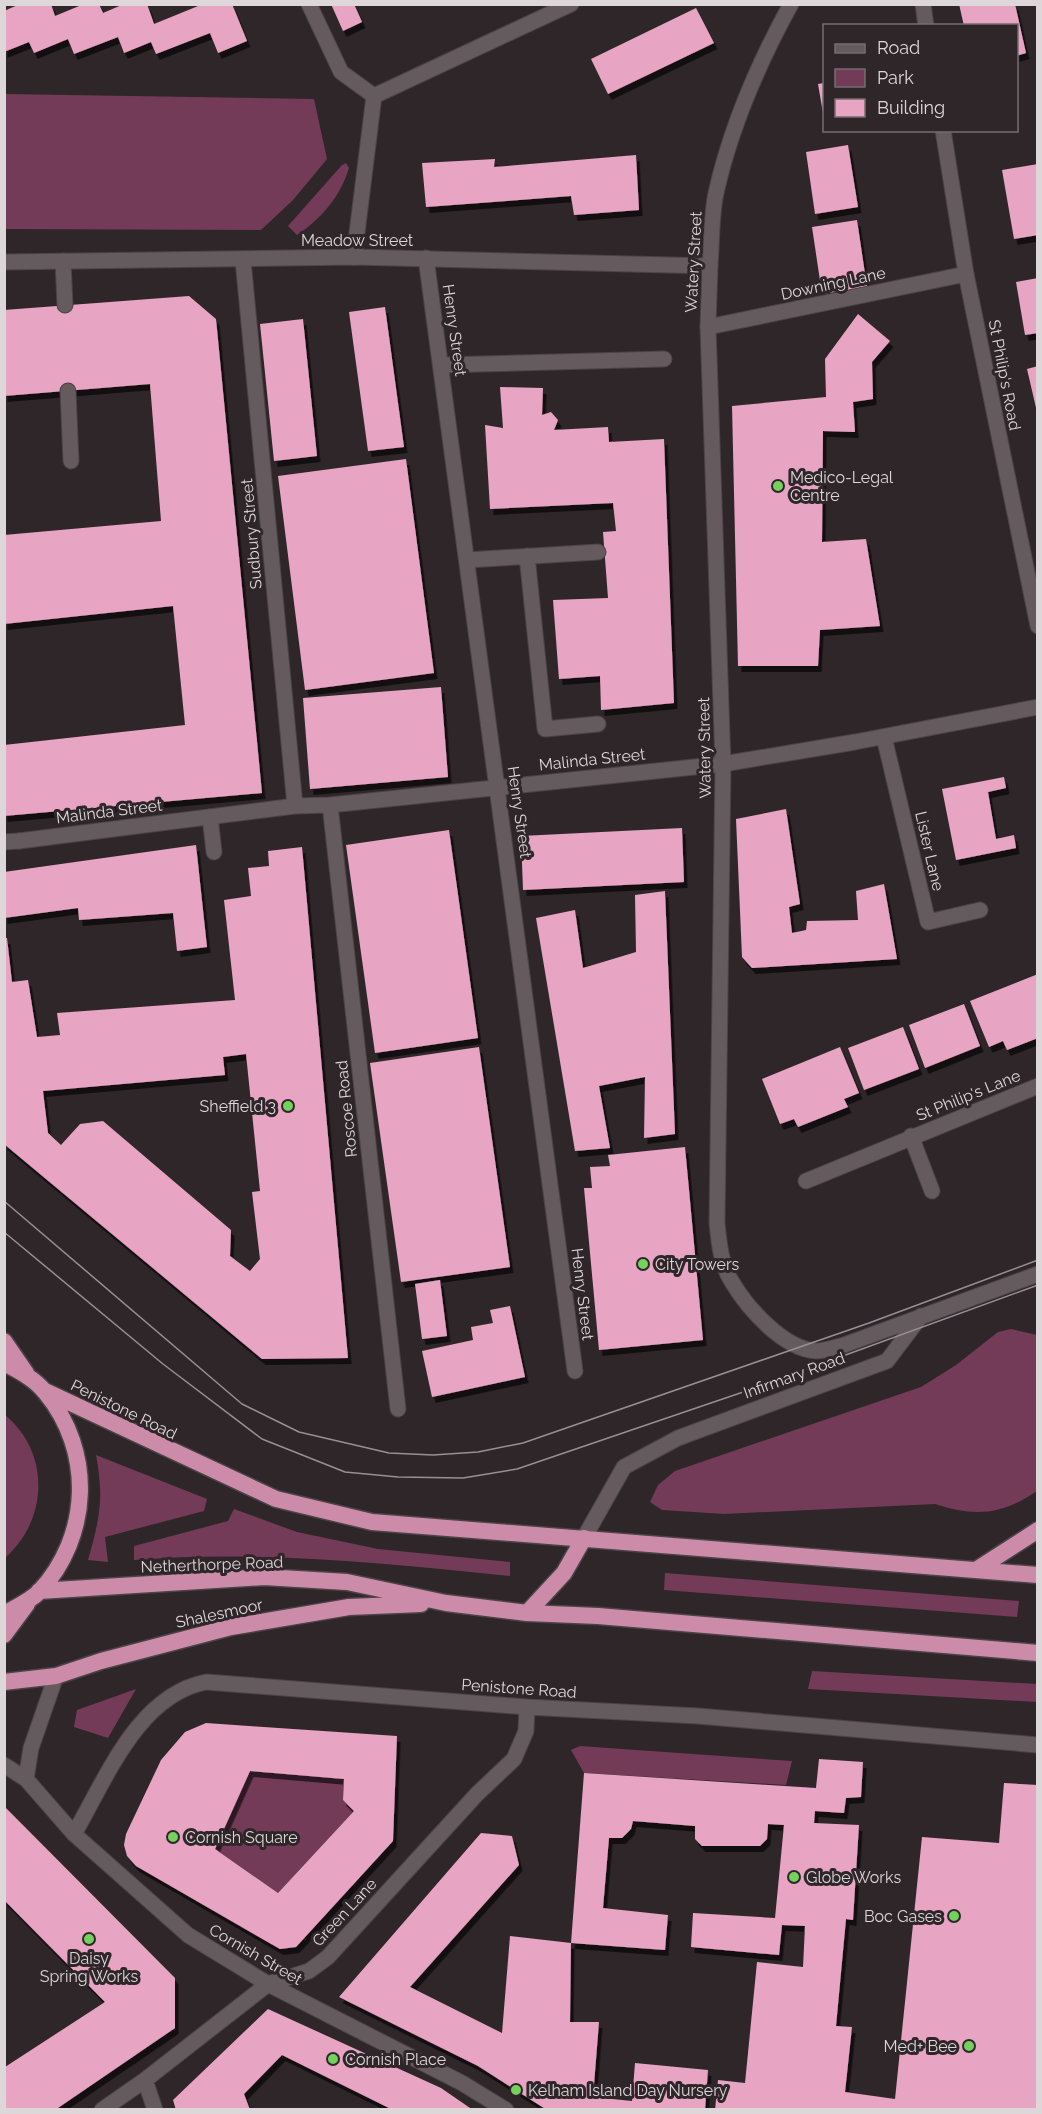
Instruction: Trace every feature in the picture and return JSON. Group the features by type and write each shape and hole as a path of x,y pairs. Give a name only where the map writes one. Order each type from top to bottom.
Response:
{"highway":[{"path":"4,1341 28,1376"},
{"path":"4,1363 28,1376 45,1391 66,1425 78,1457 81,1490 76,1529 64,1556 4,1635"},
{"name":"Penistone Road","path":"45,1391 276,1499 372,1522 1038,1575"},
{"path":"976,1570 1038,1530"},
{"path":"527,1613 564,1573 584,1538"},
{"name":"Netherthorpe Road","path":"35,1595 264,1577 347,1582 446,1604 527,1613 598,1616 1038,1653"},
{"path":"4,1614 35,1595"},
{"name":"Shalesmoor","path":"4,1682 56,1676 101,1661 231,1627 349,1607 446,1604"}],"street":[{"path":"309,4 340,72 374,96"},
{"path":"374,96 571,4"},
{"name":"Watery Street","path":"791,4 771,40 737,116 716,195 710,266 708,327 723,764 717,1223 725,1266 731,1282 767,1325 799,1348 818,1351 844,1345 921,1316"},
{"path":"923,4 926,24"},
{"path":"354,257 374,96"},
{"name":"St Philip's Road","path":"943,132 966,273 1038,626"},
{"name":"Meadow Street","path":"4,262 354,257 710,266"},
{"name":"Henry Street","path":"426,258 499,787 575,1371"},
{"name":"Sudbury Street","path":"243,260 295,806"},
{"path":"63,261 65,305"},
{"name":"Downing Lane","path":"708,327 966,273"},
{"path":"442,365 663,359"},
{"path":"68,391 70,461"},
{"path":"467,560 598,552"},
{"path":"527,556 545,729 598,724"},
{"name":"Malinda Street","path":"12,842 295,806 330,805 723,764 884,737 1038,707"},
{"name":"Lister Lane","path":"884,737 928,922 980,910"},
{"name":"Roscoe Road","path":"330,805 398,1409"},
{"path":"210,817 214,852"},
{"name":"St Philip's Lane","path":"806,1181 911,1136 1038,1086"},
{"name":"St Philip's Lane","path":"911,1136 932,1191"},
{"path":"921,1316 1038,1274"},
{"name":"Infirmary Road","path":"584,1538 624,1467 678,1438 887,1361 921,1316"},
{"path":"26,1779 31,1748 56,1676"},
{"name":"Penistone Road","path":"74,1834 142,1720 169,1696 187,1686 206,1682 528,1707 698,1716 1038,1745"},
{"name":"Green Lane","path":"102,2109 145,2080 268,1984 309,1971 328,1957 472,1799 514,1759 526,1731 528,1707"},
{"name":"Cornish Street","path":"4,1765 26,1779 74,1834 188,1935 268,1984 462,2083 506,2109"},
{"path":"145,2080 155,2109"}],"green space":[{"path":"5,94 314,99 327,159 293,200 261,230 5,229"},
{"path":"346,163 349,168 345,179 329,206 297,235 288,226"},
{"path":"1011,1329 1037,1335 1037,1491 1012,1505 976,1512 935,1504 724,1514 662,1510 650,1502 658,1485 675,1471 921,1387 956,1365 998,1332"},
{"path":"5,1415 20,1430 30,1448 37,1467 38,1487 36,1506 30,1525 19,1543 5,1558"},
{"path":"96,1455 207,1499 204,1511 105,1537 108,1562 88,1560 100,1508 100,1484"},
{"path":"234,1509 297,1532 378,1549 510,1562 510,1576 275,1557 181,1557 134,1560 134,1546 228,1521"},
{"path":"665,1573 1019,1601 1017,1617 664,1590"},
{"path":"812,1671 1037,1684 1037,1702 808,1689"},
{"path":"136,1689 108,1738 74,1727 77,1710"},
{"path":"580,1746 792,1761 786,1785 584,1773 571,1750"},
{"path":"250,1771 344,1779 343,1800 354,1811 278,1893 215,1849"}],"building":[{"path":"20,4 51,4 55,16 84,4 99,4 103,13 124,4 147,4 154,24 203,4 232,4 247,41 218,53 210,33 156,54 151,42 124,53 118,37 74,54 68,39 34,53 29,42 4,52 4,11"},
{"path":"331,4 354,4 362,22 343,31"},
{"path":"959,4 1015,4 1026,53 1018,55 1018,24 964,24"},
{"path":"696,8 714,43 608,94 591,59"},
{"path":"823,83 823,113 818,84"},
{"path":"848,145 858,207 815,214 806,152"},
{"path":"636,155 639,210 574,215 571,196 426,207 422,163 495,159 494,167"},
{"path":"1038,164 1038,235 1014,239 1002,170"},
{"path":"857,220 867,287 822,294 812,227"},
{"path":"1038,278 1038,333 1025,335 1016,282"},
{"path":"189,296 216,319 262,793 4,816 4,745 185,725 173,606 4,624 4,535 161,521 150,384 4,396 4,310"},
{"path":"385,307 404,447 368,451 349,312"},
{"name":"Medico-Legal Centre","path":"858,314 890,341 872,362 873,399 853,402 855,432 823,431 822,542 866,539 880,626 820,630 818,666 738,666 732,406 826,397 825,359"},
{"path":"303,319 317,456 274,461 260,324"},
{"path":"1038,366 1038,412 1037,412 1027,369"},
{"path":"500,387 543,388 542,415 551,412 558,420 554,430 608,427 609,442 664,439 674,703 601,710 600,676 559,679 553,600 608,598 603,532 616,531 613,503 490,509 485,425 503,428"},
{"path":"406,459 434,673 305,690 278,476"},
{"path":"441,687 448,777 310,789 303,698"},
{"path":"1004,777 1006,788 988,792 996,839 1014,835 1016,848 956,860 942,789"},
{"path":"786,809 800,904 789,907 792,933 806,930 807,921 858,920 856,891 884,884 897,959 752,968 742,957 736,819"},
{"path":"682,828 684,882 523,890 521,836"},
{"path":"449,830 478,1038 375,1053 346,845"},
{"path":"196,845 207,947 177,951 173,913 79,920 78,908 4,918 4,872"},
{"name":"Sheffield 3","path":"302,847 348,1358 262,1359 4,1144 4,938 7,938 12,982 28,980 37,1037 60,1035 57,1013 235,1000 224,900 251,896 248,868 269,866 268,851","holes":["246,1054 260,1191 252,1192 260,1259 250,1271 230,1256 231,1230 103,1121 80,1124 61,1145 48,1133 43,1091 225,1075 223,1057"]},
{"path":"665,891 675,1134 644,1138 645,1077 599,1086 610,1148 575,1151 536,918 575,910 583,968 636,952 635,895"},
{"path":"1038,974 1038,1038 1007,1050 1003,1041 989,1047 970,1001"},
{"path":"964,1004 980,1046 925,1068 909,1025"},
{"path":"903,1027 919,1069 864,1090 848,1048"},
{"path":"479,1047 510,1267 401,1282 370,1063"},
{"path":"840,1047 859,1093 844,1099 848,1107 798,1127 794,1119 780,1124 762,1079"},
{"name":"City Towers","path":"685,1147 703,1340 599,1350 584,1188 592,1188 590,1167 610,1166 608,1155"},
{"path":"440,1280 447,1336 422,1339 415,1284"},
{"path":"510,1306 525,1377 432,1397 422,1351 473,1340 471,1327 493,1323 490,1310"},
{"name":"Cornish Square","path":"206,1723 397,1736 393,1841 296,1947 280,1949 136,1866 127,1856 124,1845 126,1834 161,1760 185,1732","holes":["250,1771 344,1779 343,1800 354,1811 278,1893 215,1849"]},
{"path":"819,1759 863,1762 861,1797 846,1798 844,1813 815,1811 814,1823 859,1825 853,1920 846,1919 836,2026 852,2027 845,2092 895,2099 922,1837 999,1843 1004,1783 1038,1785 1038,2110 715,2110 718,2080 745,2083 757,1962 803,1967 805,1926 782,1925 779,1955 691,1947 693,1913 775,1918 784,1825 768,1824 767,1839 760,1846 702,1846 695,1839 695,1826 633,1821 631,1829 622,1838 609,1838 603,1908 668,1915 665,1950 571,1943 584,1773 816,1788"},
{"name":"Daisy Spring Works","path":"4,1806 175,1978 175,2028 55,2110 5,2110 5,2067 105,2002 4,1900"},
{"path":"481,1833 512,1836 519,1865 410,1987 502,2033 510,1936 571,1943 570,2022 599,2022 593,2097 632,2101 635,2063 708,2070 705,2110 547,2110 478,2066 339,1997"},
{"name":"Cornish Place","path":"268,2009 441,2088 473,2110 393,2110 282,2055 244,2094 250,2110 176,2110 173,2100"}],"tram line":[{"path":"4,1201 242,1404 299,1432 389,1453 433,1455 478,1452 523,1443 869,1323 1038,1260"},
{"path":"4,1232 163,1364 262,1439 345,1472 398,1477 463,1478 517,1469 752,1389 1038,1285"}],"place":[{"name":"Medico-Legal Centre","path":"778,486"},
{"name":"Sheffield 3","path":"288,1106"},
{"name":"City Towers","path":"643,1264"},
{"name":"Cornish Square","path":"173,1837"},
{"name":"Globe Works","path":"794,1877"},
{"name":"Boc Gases","path":"954,1916"},
{"name":"Daisy Spring Works","path":"89,1939"},
{"name":"Med+ Bee","path":"969,2046"},
{"name":"Cornish Place","path":"333,2059"},
{"name":"Kelham Island Day Nursery","path":"516,2090"}]}
